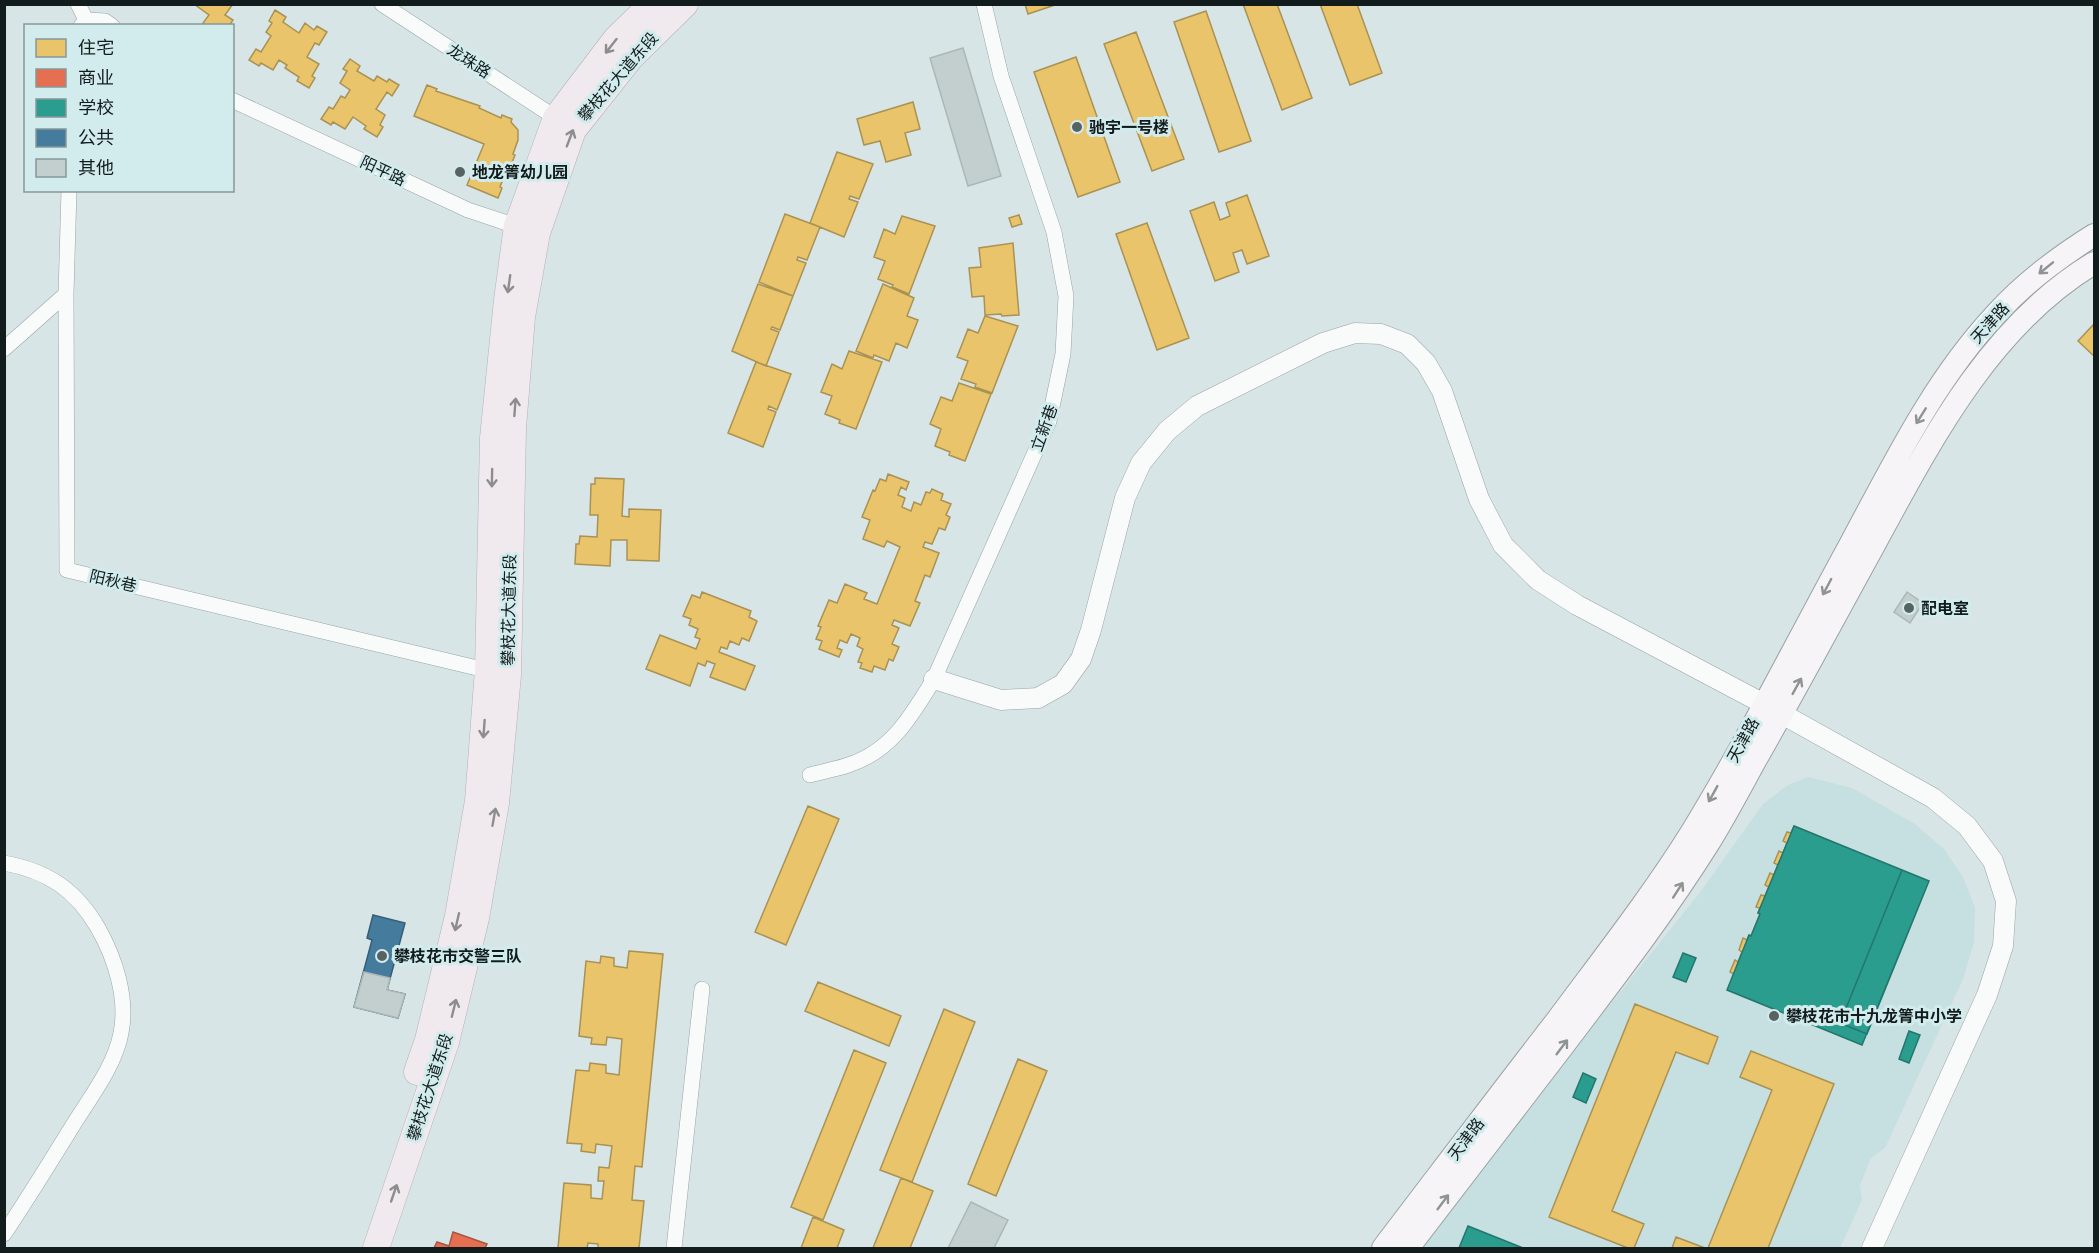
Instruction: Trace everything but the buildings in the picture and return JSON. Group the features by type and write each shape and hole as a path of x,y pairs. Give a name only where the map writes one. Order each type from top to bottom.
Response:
{"highway":[{"name":"攀枝花大道东段","path":"376,1248 446,1042 476,918 496,803 498,673 527,230 556,118 616,39 652,4"},
{"name":"攀枝花大道东段","path":"527,230 573,130 631,57 685,4"},
{"name":"攀枝花大道东段","path":"357,1248 428,1040 458,916 498,673"}],"main road":[{"name":"天津路","path":"1383,1248 1652,892 1773,710 1894,464 1942,383 1997,313 2029,282 2064,254 2094,235"},
{"path":"1408,1248 1669,904 1710,841 1773,710 1960,396 2014,330 2045,300 2094,263"}],"street":[{"path":"78,4 83,23 105,21 109,24"},
{"name":"龙珠路","path":"382,4 556,118"},
{"name":"立新巷","path":"810,775 852,764 887,745 909,720 934,679 1049,421 1063,354 1066,296 1054,232 1001,76 984,4"},
{"name":"阳平路","path":"234,101 468,210 527,230"},
{"path":"4,349 66,294 69,192"},
{"name":"阳秋巷","path":"66,294 67,570 498,673"},
{"path":"934,679 1001,700 1038,698 1063,684 1081,658 1092,630 1125,498 1141,463 1167,431 1197,406 1323,343 1355,333 1382,334 1407,344 1426,363 1442,391 1484,508 1503,545 1538,580 1576,605 1934,798 1967,826 1993,861 2006,901 2003,946 1987,995 1872,1248"},
{"path":"4,863 26,867 52,878 92,919 108,947 118,979 123,1012 121,1033 115,1053 98,1087 4,1234"},
{"path":"674,1248 702,989"}],"shaded area":[{"name":"攀枝花市十九龙箐中小学","path":"1808,777 1852,788 1915,824 1944,849 1963,877 1975,908 1974,942 1963,979 1885,1148 1871,1158 1860,1185 1862,1200 1840,1248 1416,1248 1701,891 1763,804 1788,785"}],"place":[{"name":"驰宇一号楼","path":"1077,127"},
{"name":"地龙箐幼儿园","path":"460,172"},
{"name":"配电室","path":"1909,608"},
{"name":"攀枝花市交警三队","path":"382,956"},
{"name":"攀枝花市十九龙箐中小学","path":"1774,1016"}]}
